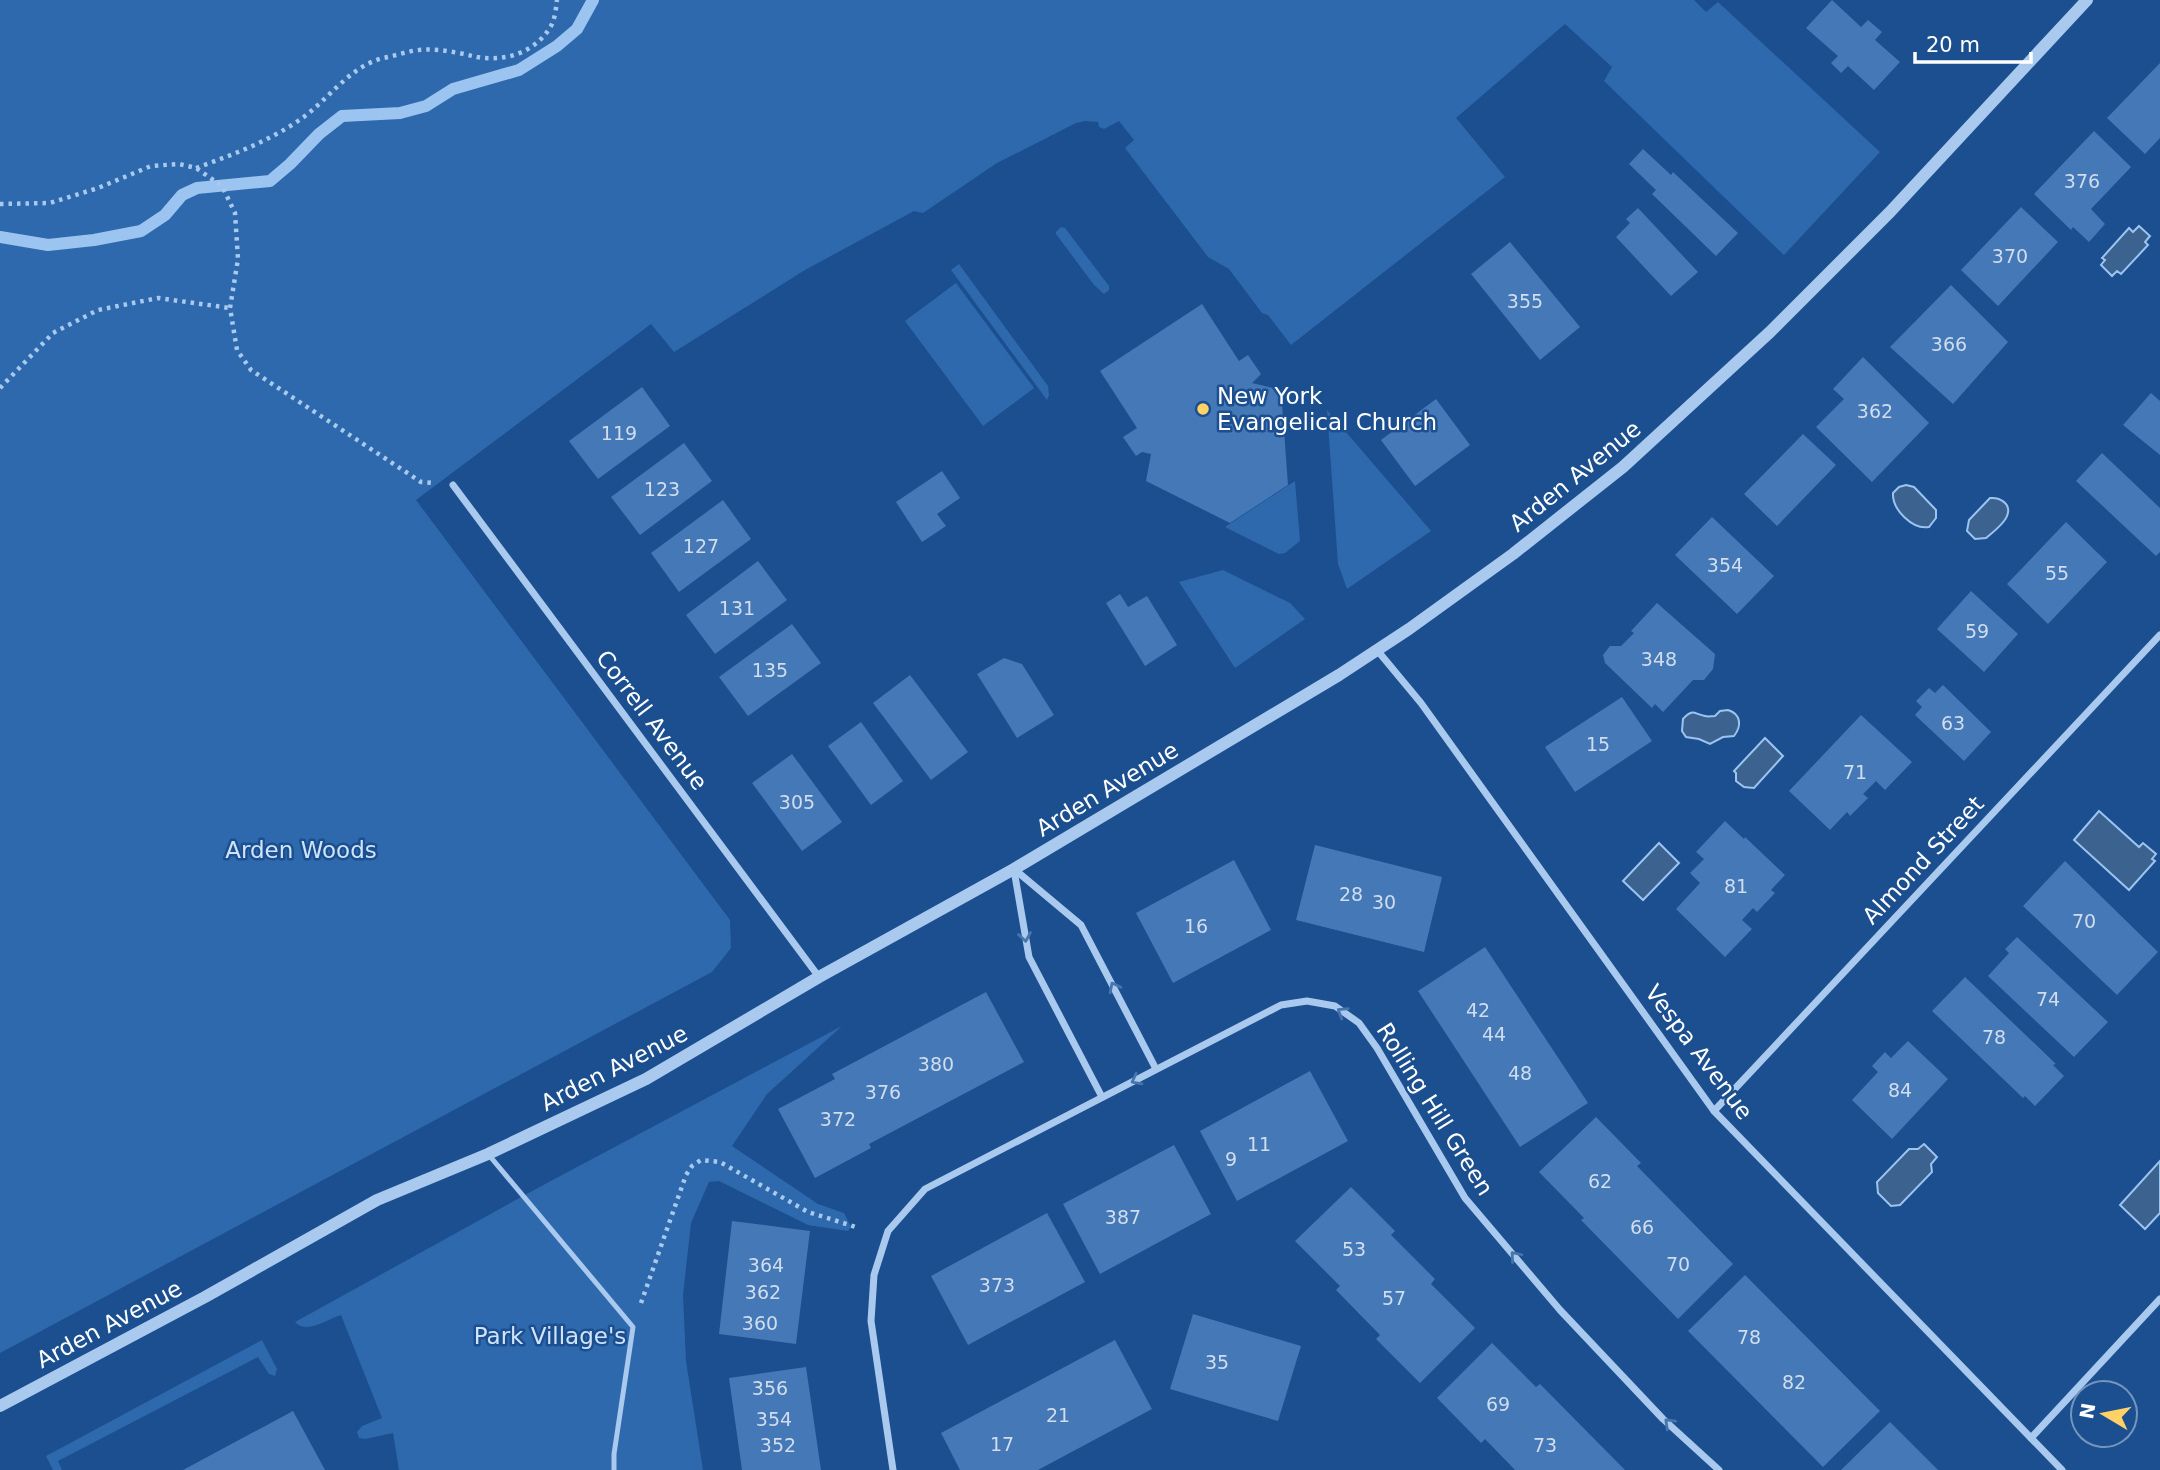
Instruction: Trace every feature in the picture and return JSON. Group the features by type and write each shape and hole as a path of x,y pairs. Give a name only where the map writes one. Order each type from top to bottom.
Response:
{"street":[{"name":"Arden Avenue","path":"0,1406 205,1297 377,1200 488,1154 646,1079 819,977 1014,869 1377,650 1513,554 1633,458 1770,332 1890,212 2087,0"},
{"name":"Correll Avenue","path":"453,485 819,977"},
{"name":"Almond Street","path":"1714,1111 2160,635"},
{"name":"Vespa Avenue","path":"1377,650 1421,702 1714,1111 2062,1470"},
{"path":"1014,869 1082,925 1156,1069"},
{"path":"1014,869 1029,957 1102,1097"},
{"name":"Rolling Hill Green","path":"894,1470 871,1321 874,1275 888,1231 925,1189 1281,1005 1307,1001 1335,1006 1359,1023 1377,1048 1465,1198 1560,1310 1663,1419 1718,1470"},
{"path":"2031,1438 2160,1299"}],"lane":[{"path":"488,1154 633,1327 614,1470"}],"path":[{"path":"196,168 240,152 279,133 301,119 351,75 378,60 419,50 456,52 480,57 505,57 524,52 540,39 552,24 558,0"},
{"path":"0,204 50,204 151,166 179,164 196,168 222,186 235,214 239,259 230,308 237,350 251,370 421,482 453,485"},
{"path":"0,388 53,333 98,310 158,298 230,308"},
{"path":"633,1327 686,1175 692,1166 701,1160 720,1162 808,1212 856,1227"}],"green space":[{"name":"Arden Woods","path":"0,0 1694,0 1706,12 1718,2 1880,152 1784,255 1604,81 1612,67 1565,24 1456,118 1505,177 1291,345 1268,315 1262,313 1229,269 1208,257 1125,148 1134,140 1119,121 1104,129 1099,127 1098,122 1076,123 997,163 923,213 914,211 805,270 674,352 651,324 416,500 730,920 731,948 712,972 0,1353"},
{"path":"1061,227 1065,228 1109,286 1109,290 1104,294 1094,285 1056,234"},
{"path":"959,264 1048,386 1047,400 951,270"},
{"path":"956,283 1034,388 983,426 905,321"},
{"path":"1327,410 1431,531 1347,589 1338,564"},
{"path":"1295,481 1300,541 1285,553 1279,554 1225,527"},
{"path":"1223,570 1290,603 1305,619 1235,668 1179,582"},
{"name":"Park Village's","path":"842,1026 767,1094 732,1146 818,1204 844,1213 851,1227 848,1231 808,1225 719,1181 709,1182 691,1223 683,1295 686,1361 703,1470 399,1470 393,1433 359,1438 357,1432 362,1426 382,1418 341,1315 311,1327 300,1326 295,1322 534,1190"},
{"path":"262,1340 277,1369 275,1376 269,1374 258,1357 58,1461 62,1470 53,1470 46,1456"}],"shaded area":[{"path":"2139,226 2150,236 2145,242 2148,245 2121,274 2117,271 2112,276 2101,265 2105,260 2102,258 2129,228 2133,232"},
{"path":"1906,485 1914,487 1936,510 1936,518 1929,527 1910,522 1896,506 1893,493"},
{"path":"1990,498 2004,502 2008,508 2007,516 1986,538 1975,539 1967,531 1969,520"},
{"path":"1728,710 1736,714 1739,721 1734,736 1723,737 1710,744 1686,737 1682,731 1683,719 1689,714 1715,716 1720,711"},
{"path":"1765,738 1783,756 1754,788 1744,787 1736,781 1734,771"},
{"path":"2099,811 2139,847 2143,843 2156,854 2152,859 2155,861 2129,890 2074,840"},
{"path":"1659,843 1679,863 1643,900 1623,881"},
{"path":"1924,1144 1937,1157 1931,1164 1932,1172 1900,1205 1891,1206 1878,1193 1877,1182 1909,1149 1918,1149"},
{"path":"2160,1161 2160,1213 2145,1229 2120,1205"}],"building":[{"path":"1832,0 1861,27 1868,20 1882,32 1875,40 1900,62 1874,90 1848,66 1841,73 1831,63 1838,56 1806,28"},
{"path":"2160,63 2160,138 2145,154 2107,118"},
{"path":"2094,131 2131,167 2091,209 2105,224 2089,242 2073,227 2071,230 2034,194"},
{"path":"1643,149 1671,175 1673,172 1738,233 1716,256 1652,194 1656,190 1629,164"},
{"path":"2021,207 2058,242 1998,306 1961,270"},
{"path":"1638,208 1698,272 1671,296 1616,237 1630,223 1626,219"},
{"path":"1510,242 1580,327 1540,360 1471,274"},
{"path":"1951,285 2008,342 1953,404 1890,347"},
{"name":"New York Evangelical Church","path":"1202,304 1239,361 1248,355 1261,374 1252,383 1281,390 1288,485 1230,523 1146,481 1151,454 1142,452 1136,456 1123,437 1137,428 1100,371"},
{"path":"1863,357 1929,423 1872,482 1816,427 1844,399 1833,389"},
{"path":"642,387 670,426 598,479 569,441"},
{"path":"2151,393 2160,401 2160,455 2123,425"},
{"path":"1436,399 1470,445 1415,486 1381,440"},
{"path":"1803,434 1836,465 1777,526 1744,494"},
{"path":"684,443 712,481 640,535 611,497"},
{"path":"2102,453 2160,508 2160,552 2156,556 2076,481"},
{"path":"942,471 960,498 937,514 946,526 922,542 896,502"},
{"path":"723,500 751,539 679,592 651,553"},
{"path":"1712,517 1774,576 1737,614 1675,555"},
{"path":"2066,522 2107,562 2048,624 2007,584"},
{"path":"758,561 787,600 715,654 686,615"},
{"path":"1971,591 2018,634 1984,672 1937,629"},
{"path":"1120,594 1128,607 1147,596 1177,645 1145,666 1106,603"},
{"path":"1657,603 1715,654 1713,669 1704,680 1693,680 1663,712 1655,704 1652,708 1605,663 1603,655 1610,646 1621,646"},
{"path":"792,624 821,663 748,716 719,677"},
{"path":"1004,658 1022,664 1054,715 1017,738 977,674"},
{"path":"910,675 968,752 931,780 873,703"},
{"path":"1943,685 1991,732 1964,761 1915,715 1922,707 1916,701 1929,688 1935,693"},
{"path":"1622,697 1652,741 1575,792 1545,747"},
{"path":"1861,715 1912,762 1885,790 1876,781 1863,794 1868,798 1850,816 1847,812 1830,830 1789,791"},
{"path":"861,722 903,781 871,805 828,746"},
{"path":"792,754 842,822 802,851 752,783"},
{"path":"1725,821 1785,875 1771,890 1775,893 1757,912 1753,908 1742,920 1752,929 1725,957 1676,909 1700,883 1690,873 1704,859 1696,852"},
{"path":"1315,845 1442,877 1424,952 1296,920"},
{"path":"1234,860 1271,930 1173,983 1136,913"},
{"path":"2065,861 2158,952 2117,995 2023,906"},
{"path":"2017,937 2108,1022 2074,1057 1988,976 2009,953 2005,949"},
{"path":"1485,947 1588,1103 1520,1147 1418,991"},
{"path":"1965,977 2056,1064 2053,1065 2064,1076 2035,1106 2025,1096 2023,1098 1932,1011"},
{"path":"986,992 1024,1062 869,1144 871,1148 815,1178 778,1109 835,1079 832,1074"},
{"path":"1908,1041 1948,1079 1892,1139 1852,1100 1878,1072 1872,1066 1885,1052 1891,1058"},
{"path":"1310,1071 1348,1141 1237,1201 1200,1131"},
{"path":"1596,1117 1641,1163 1637,1166 1733,1264 1678,1319 1581,1220 1584,1218 1539,1172"},
{"path":"1174,1145 1211,1214 1100,1274 1063,1204"},
{"path":"1351,1187 1395,1231 1391,1235 1435,1279 1431,1284 1475,1328 1420,1383 1376,1339 1380,1335 1336,1290 1340,1286 1295,1241"},
{"path":"1047,1213 1085,1282 968,1345 931,1276"},
{"path":"732,1221 810,1231 796,1344 719,1334"},
{"path":"1745,1275 1880,1411 1823,1467 1688,1331"},
{"path":"1193,1314 1301,1346 1278,1421 1170,1389"},
{"path":"1115,1340 1152,1409 1038,1470 960,1470 941,1433"},
{"path":"1492,1343 1536,1387 1540,1384 1625,1470 1515,1470 1485,1439 1481,1443 1437,1398"},
{"path":"806,1367 821,1470 742,1470 729,1378"},
{"path":"293,1411 325,1470 183,1470"},
{"path":"1890,1422 1938,1470 1841,1470"}],"waterway":[{"path":"0,237 48,245 141,231 165,215 182,195 197,188 270,181 342,116 400,113 426,106 453,89 519,70 557,46 577,29 593,0"}],"place":[{"name":"New York Evangelical Church","path":"1203,409"}]}
